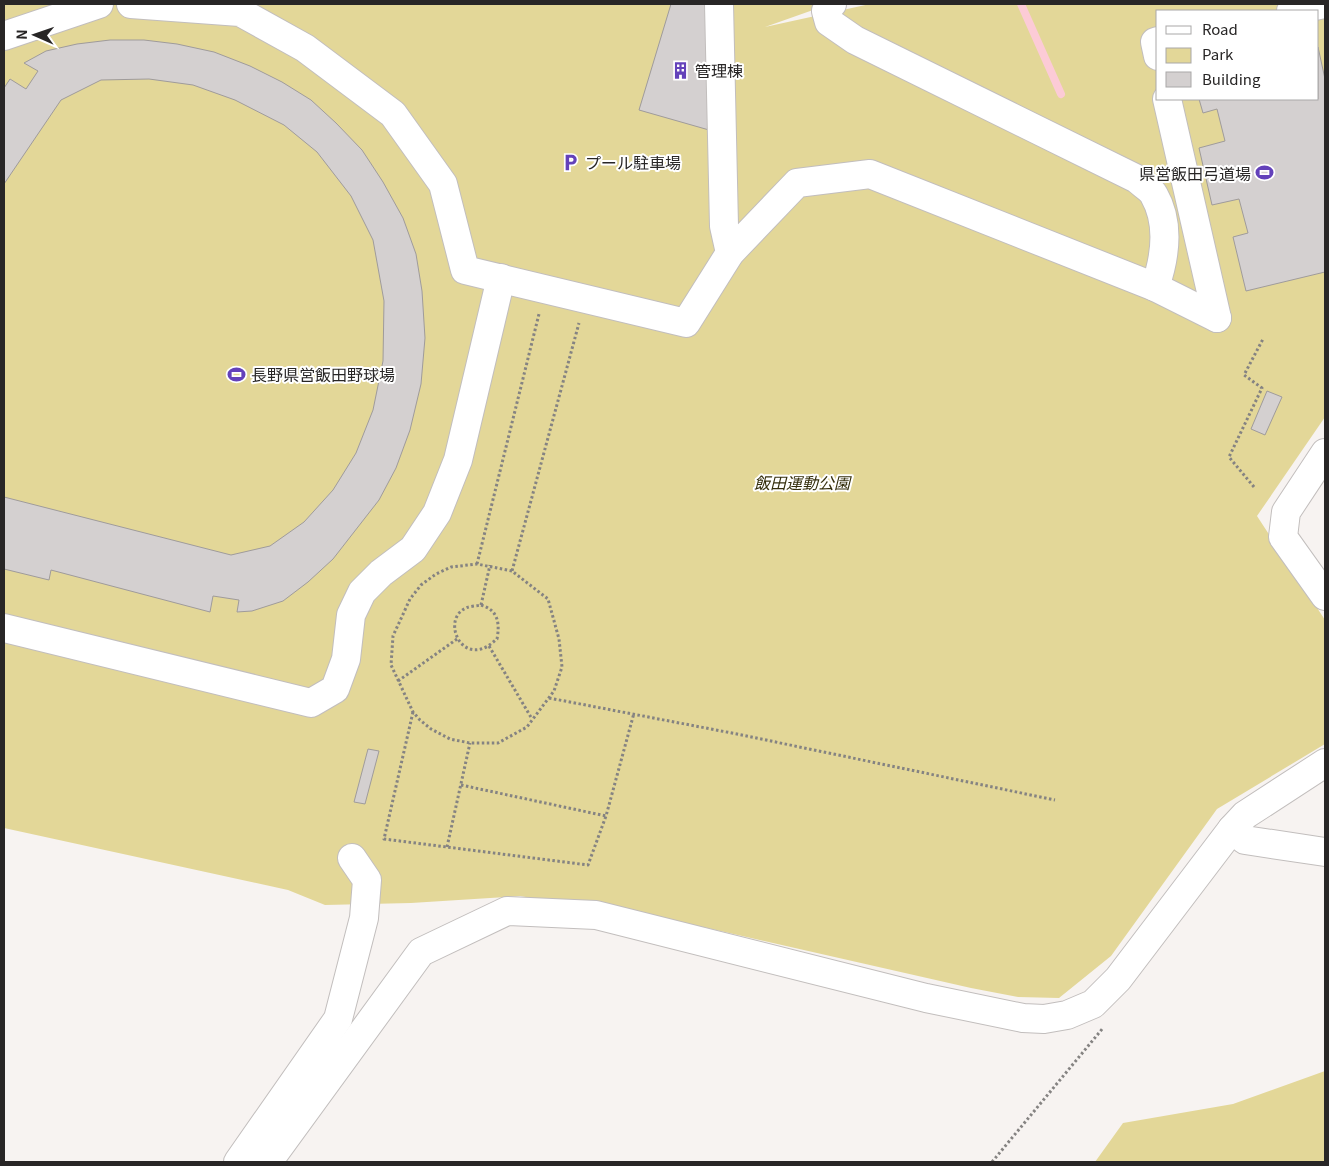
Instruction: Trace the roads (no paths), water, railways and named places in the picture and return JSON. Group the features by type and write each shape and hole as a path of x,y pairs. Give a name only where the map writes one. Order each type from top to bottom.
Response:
{"street":[{"path":"4,36 99,4"},
{"path":"131,4 241,8 305,48 392,114 443,184 465,270 686,322 730,253 797,182 870,174 1155,287 1217,318 1167,100"},
{"path":"719,4 724,226 730,253"},
{"path":"832,4 826,11 829,22 855,40 1137,179 1154,194 1164,223 1162,267 1155,287"},
{"path":"1296,10 1324,4"},
{"path":"4,628 311,703 335,689 346,659 351,616 362,592 381,573 413,550 437,513 458,460 501,278"},
{"path":"1325,453 1286,512 1284,537 1325,596"},
{"path":"268,1162 421,952 507,911 596,915 926,998 1023,1018 1044,1019 1067,1015 1092,1004 1118,979 1232,829 1245,815 1325,763"},
{"path":"1232,829 1245,840 1325,852"},
{"path":"238,1162 338,1019 364,918 367,880 352,858"}],"waterway":[{"path":"1021,4 1061,94"}],"place":[{"name":"管理棟","path":"681,70"},
{"name":"プール駐車場","path":"571,162"},
{"name":"県営飯田弓道場","path":"1265,173"},
{"name":"長野県営飯田野球場","path":"237,374"}],"park label":[{"name":"飯田運動公園","path":"802,482"}]}
